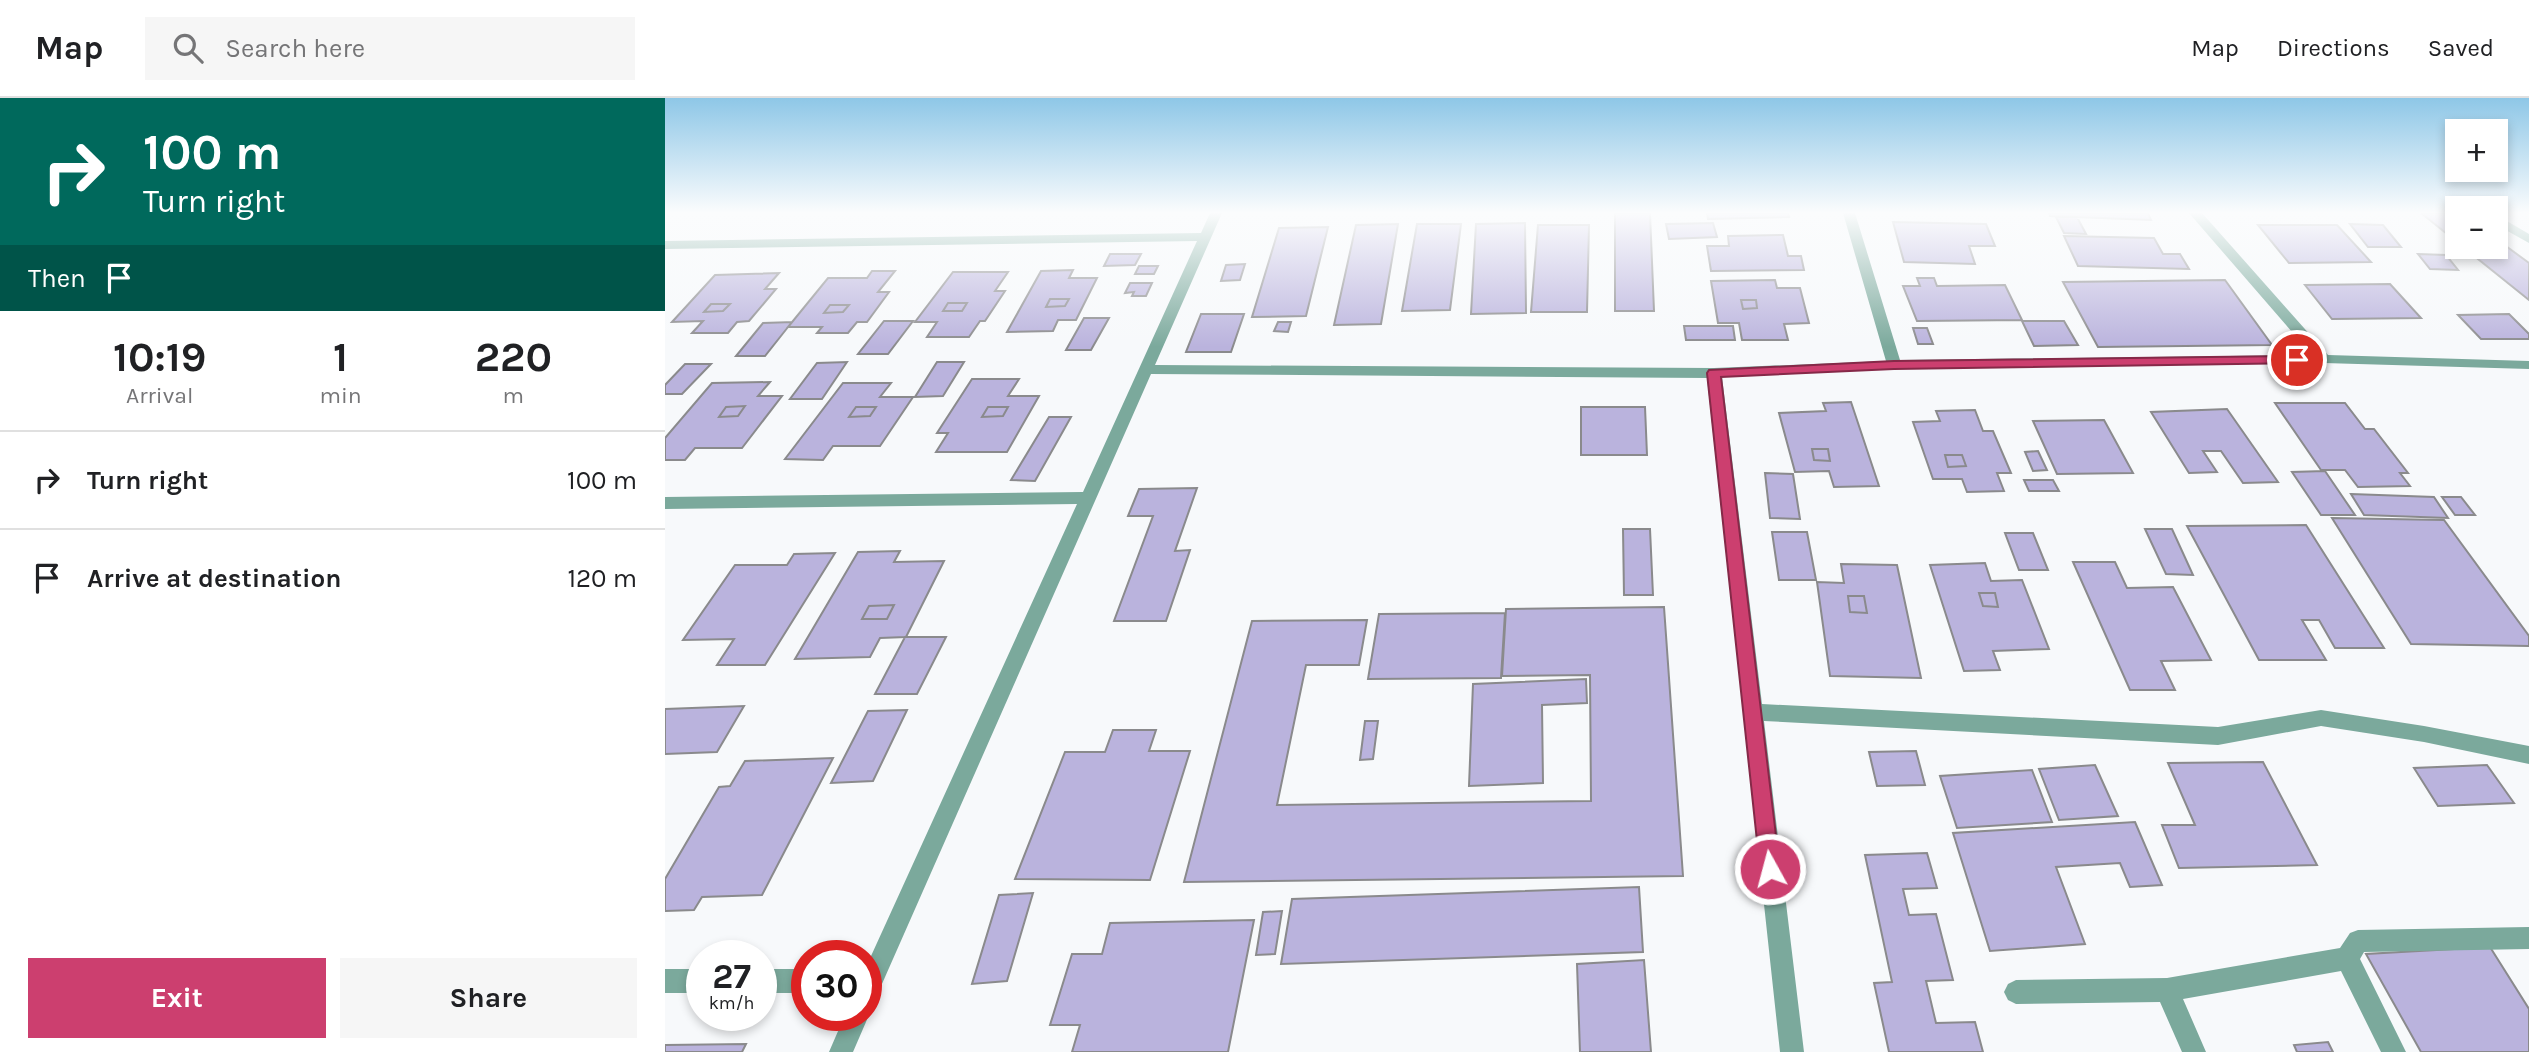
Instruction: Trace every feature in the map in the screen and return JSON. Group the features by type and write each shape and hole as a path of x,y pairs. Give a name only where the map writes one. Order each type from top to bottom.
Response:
{"street":[{"path":"882,954 1198,258"},
{"path":"1862,258 1894,365"},
{"path":"2234,258 2324,359"},
{"path":"1146,369 1714,373 1894,365 2324,359 2529,365"},
{"path":"1714,373 1792,1052"},
{"path":"665,503 1090,498"},
{"path":"1751,712 2217,736 2321,719 2424,734 2529,755"},
{"path":"2016,992 2167,989 2347,958 2358,941 2529,938"},
{"path":"2347,958 2394,1052"},
{"path":"665,981 686,981"},
{"path":"2167,989 2194,1052"},
{"path":"841,1052 850,1031"}],"building":[{"path":"1108,258 1139,258 1135,265 1104,266"},
{"path":"1270,258 1320,258 1306,316 1252,317"},
{"path":"1349,258 1392,258 1381,324 1334,325"},
{"path":"1411,258 1457,258 1450,310 1402,311"},
{"path":"1474,258 1525,258 1526,313 1471,314"},
{"path":"1535,258 1588,258 1587,312 1531,312"},
{"path":"1615,258 1652,258 1654,311 1615,311"},
{"path":"1709,258 1801,258 1804,270 1711,271"},
{"path":"1903,258 1973,258 1975,264 1904,262"},
{"path":"2074,258 2182,258 2189,269 2078,266"},
{"path":"2285,258 2367,258 2371,262 2289,263"},
{"path":"2421,258 2445,258 2458,270 2430,269"},
{"path":"2522,258 2529,263 2529,300 2478,259"},
{"path":"1245,264 1240,280 1221,281 1226,265"},
{"path":"1139,266 1158,266 1154,274 1135,274"},
{"path":"1073,270 1069,278 1097,278 1076,320 1058,320 1053,331 1007,332 1041,271","holes":["1050,299 1069,299 1065,306 1046,307"]},
{"path":"872,271 895,271 878,292 889,292 867,322 857,322 848,333 817,333 822,327 788,327 828,278 867,278","holes":["830,305 849,305 843,312 824,313"]},
{"path":"953,272 1008,272 995,291 1005,291 985,321 980,321 969,337 927,337 937,322 915,322","holes":["948,303 967,303 962,311 943,311"]},
{"path":"779,273 765,289 776,289 749,321 737,322 728,333 692,333 703,321 672,322 715,275","holes":["711,304 730,304 723,311 704,312"]},
{"path":"1917,278 1934,278 1937,286 2005,285 2022,320 1917,321 1903,286 1920,286"},
{"path":"1775,280 1777,288 1800,288 1809,323 1784,324 1788,340 1742,340 1739,323 1718,323 1711,281","holes":["1741,300 1756,300 1757,308 1743,309"]},
{"path":"2225,280 2272,345 2098,347 2063,282"},
{"path":"1130,283 1152,283 1146,296 1132,296 1134,292 1125,293"},
{"path":"2390,284 2421,318 2332,319 2305,285"},
{"path":"1050,299 1069,299 1065,306 1046,307"},
{"path":"1741,300 1756,300 1757,308 1743,309"},
{"path":"948,303 967,303 962,311 943,311"},
{"path":"711,304 730,304 723,311 704,312"},
{"path":"830,305 849,305 843,312 824,313"},
{"path":"1201,314 1244,314 1231,352 1186,352"},
{"path":"2509,314 2529,334 2529,339 2481,339 2458,315"},
{"path":"1084,318 1109,318 1091,350 1066,350"},
{"path":"884,321 913,321 888,354 858,354"},
{"path":"2022,321 2064,321 2078,345 2034,346"},
{"path":"792,322 765,356 736,356 763,323"},
{"path":"1278,322 1291,322 1288,332 1274,331"},
{"path":"1684,326 1733,326 1735,340 1686,340"},
{"path":"1913,328 1927,328 1933,344 1918,344"},
{"path":"847,362 822,399 790,399 817,363"},
{"path":"937,362 964,362 943,396 915,397"},
{"path":"685,364 711,364 682,394 665,394 665,385"},
{"path":"972,379 1019,379 1008,396 1039,396 1007,452 936,452 948,433 937,433","holes":["988,407 1008,407 1003,416 982,417"]},
{"path":"770,382 758,396 782,396 742,448 695,448 685,460 665,460 665,438 712,383","holes":["745,406 738,416 719,417 726,407"]},
{"path":"843,383 891,383 880,397 913,397 880,446 833,446 823,460 785,459","holes":["856,407 876,407 870,416 849,417"]},
{"path":"1851,402 1879,486 1834,487 1829,471 1795,472 1779,413 1826,411 1823,403","holes":["1812,449 1828,449 1830,461 1814,460"]},
{"path":"2275,403 2345,403 2365,429 2374,429 2408,473 2400,473 2410,486 2358,487 2345,470 2321,470"},
{"path":"745,406 738,416 719,417 726,407"},
{"path":"856,407 876,407 870,416 849,417"},
{"path":"988,407 1008,407 1003,416 982,417"},
{"path":"1581,407 1645,407 1647,455 1581,455"},
{"path":"2227,409 2278,482 2243,483 2221,451 2203,451 2217,472 2189,473 2151,412"},
{"path":"1975,410 1983,431 1993,431 2011,473 1997,473 2004,491 1967,492 1962,479 1933,479 1913,422 1940,421 1936,411","holes":["1945,455 1962,455 1966,466 1948,467"]},
{"path":"1049,417 1071,417 1035,481 1011,480"},
{"path":"2104,420 2133,473 2057,474 2033,421"},
{"path":"1812,449 1828,449 1830,461 1814,460"},
{"path":"2038,451 2047,470 2033,471 2025,452"},
{"path":"1945,455 1962,455 1966,466 1948,467"},
{"path":"2325,471 2355,515 2321,515 2292,472"},
{"path":"1765,473 1793,474 1800,519 1770,518"},
{"path":"2024,480 2053,480 2059,491 2029,491"},
{"path":"1197,488 1175,551 1190,550 1166,621 1114,621 1153,516 1128,516 1139,489"},
{"path":"2351,494 2434,497 2448,518 2364,515"},
{"path":"2442,497 2461,497 2475,515 2455,515"},
{"path":"2332,518 2444,520 2529,636 2529,646 2411,644"},
{"path":"2306,525 2384,648 2335,648 2319,620 2302,620 2326,660 2259,660 2187,526"},
{"path":"1623,529 1650,529 1653,595 1624,595"},
{"path":"2145,529 2172,529 2193,575 2166,574"},
{"path":"1772,532 1807,532 1816,580 1779,580"},
{"path":"2005,533 2033,533 2048,570 2019,570"},
{"path":"900,551 894,562 944,561 906,637 880,638 870,657 795,659 858,552","holes":["894,605 887,619 862,619 869,606"]},
{"path":"835,553 765,665 717,665 734,639 683,640 735,565 787,565 794,554"},
{"path":"2073,562 2115,562 2127,588 2173,587 2211,660 2161,661 2175,690 2130,690"},
{"path":"1985,563 1991,581 2022,580 2049,649 1993,651 2000,670 1964,671 1930,565","holes":["1979,593 1995,593 1998,607 1983,606"]},
{"path":"1841,564 1897,565 1921,678 1830,676 1817,582 1844,583","holes":["1848,596 1864,596 1867,613 1850,612"]},
{"path":"1979,593 1995,593 1998,607 1983,606"},
{"path":"1848,596 1864,596 1867,613 1850,612"},
{"path":"894,605 887,619 862,619 869,606"},
{"path":"1664,607 1683,876 1184,882 1252,621 1367,620 1359,665 1306,665 1277,805 1591,801 1590,675 1502,676 1506,609"},
{"path":"1505,613 1501,678 1368,679 1379,614"},
{"path":"905,637 946,637 917,694 875,694"},
{"path":"1586,679 1587,703 1542,705 1543,783 1469,786 1473,684"},
{"path":"744,706 717,752 665,754 665,709"},
{"path":"907,710 873,781 831,783 868,711"},
{"path":"1365,721 1378,721 1373,759 1360,760"},
{"path":"1113,730 1156,730 1149,751 1190,751 1150,880 1015,879 1065,752 1105,752"},
{"path":"1916,751 1925,785 1877,786 1869,752"},
{"path":"833,758 762,895 702,897 694,910 665,911 665,879 719,787 730,786 745,761"},
{"path":"2263,762 2317,865 2179,868 2162,825 2195,825 2168,763"},
{"path":"2095,765 2118,816 2059,820 2039,769"},
{"path":"2487,765 2514,803 2438,806 2414,768"},
{"path":"2032,770 2052,822 1957,828 1940,776"},
{"path":"2135,822 2162,885 2130,887 2120,863 2056,867 2085,944 1990,951 1953,833"},
{"path":"1927,853 1937,888 1903,889 1909,915 1936,914 1953,980 1926,981 1936,1023 1975,1022 1983,1052 1889,1052 1874,983 1892,982 1865,855"},
{"path":"1639,887 1643,952 1281,964 1292,899"},
{"path":"1033,893 1007,981 972,984 999,895"},
{"path":"1282,911 1275,954 1256,955 1263,912"},
{"path":"1254,920 1228,1052 1072,1052 1080,1025 1050,1025 1072,954 1102,954 1110,923"},
{"path":"2490,947 2529,1009 2529,1052 2421,1052 2366,954"},
{"path":"1644,960 1651,1052 1580,1052 1577,964"},
{"path":"2328,1042 2333,1052 2297,1052 2294,1045"},
{"path":"746,1044 742,1052 665,1052 665,1045"}],"route":[{"path":"1770,869 1714,373 1894,365 2297,360"}]}
